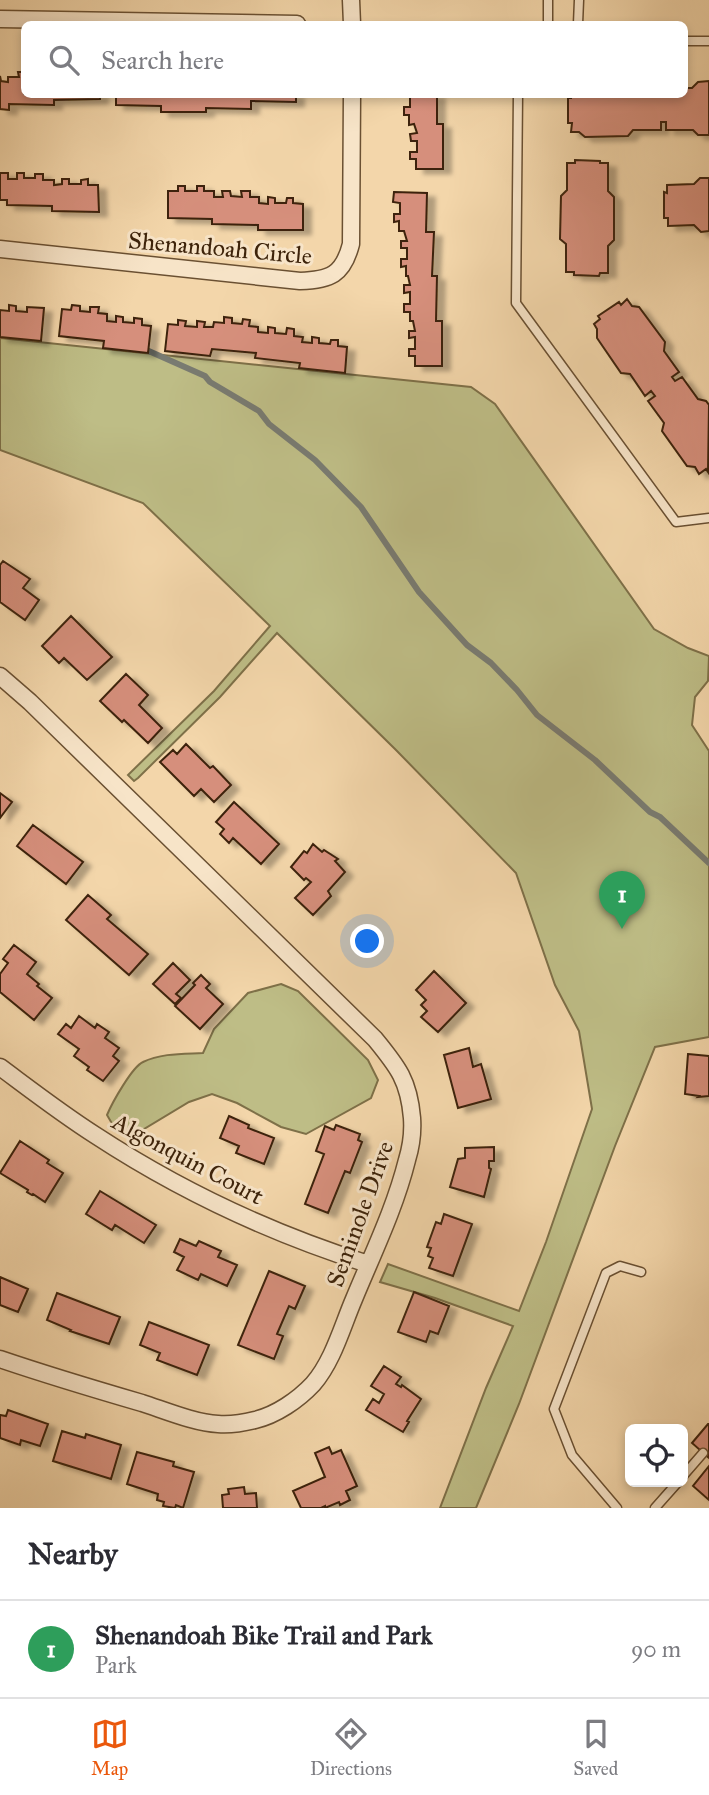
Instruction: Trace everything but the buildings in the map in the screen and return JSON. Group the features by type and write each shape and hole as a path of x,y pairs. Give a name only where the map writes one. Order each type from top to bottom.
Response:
{"street":[{"path":"351,0 352,21"},
{"path":"0,19 119,21"},
{"name":"Shenandoah Circle","path":"0,249 300,281 326,278 344,263 351,244 352,98"},
{"name":"Seminole Drive","path":"0,676 357,1020 397,1066 409,1097 412,1121 411,1144 403,1174 329,1360 313,1384 276,1412 254,1420 217,1424 0,1359"},
{"name":"Algonquin Court","path":"0,1066 44,1101 94,1135 153,1170 273,1228 368,1264"}],"lane":[{"path":"548,0 548,21"},
{"path":"578,21 579,0"},
{"path":"688,41 709,41"},
{"path":"518,98 516,303 676,522 709,518"},
{"path":"617,1508 572,1455 554,1409 606,1273 620,1266 641,1272"},
{"path":"688,1470 703,1453"},
{"path":"655,1508 674,1487"}],"shaded area":[{"path":"0,338 471,387 495,404 654,629 709,656 708,681 695,697 692,725 709,751 709,1037 655,1047 615,1146 519,1404 476,1508 440,1508 513,1326 380,1282 388,1264 519,1311 592,1109 579,1031 555,985 516,873 277,633 220,697 138,778 134,781 128,775 214,691 270,626 143,503 0,450"},
{"path":"281,984 298,991 368,1060 378,1080 371,1098 306,1134 281,1127 237,1103 212,1094 189,1102 139,1132 125,1133 114,1127 107,1115 138,1065 165,1055 203,1053 214,1029 248,993"}],"waterway":[{"path":"142,348 205,376 210,382 259,411 269,424 315,460 361,507 419,592 467,645 491,663 537,715 595,760 709,863"}],"place":[{"name":"Shenandoah Bike Trail and Park","path":"622,929"}]}
